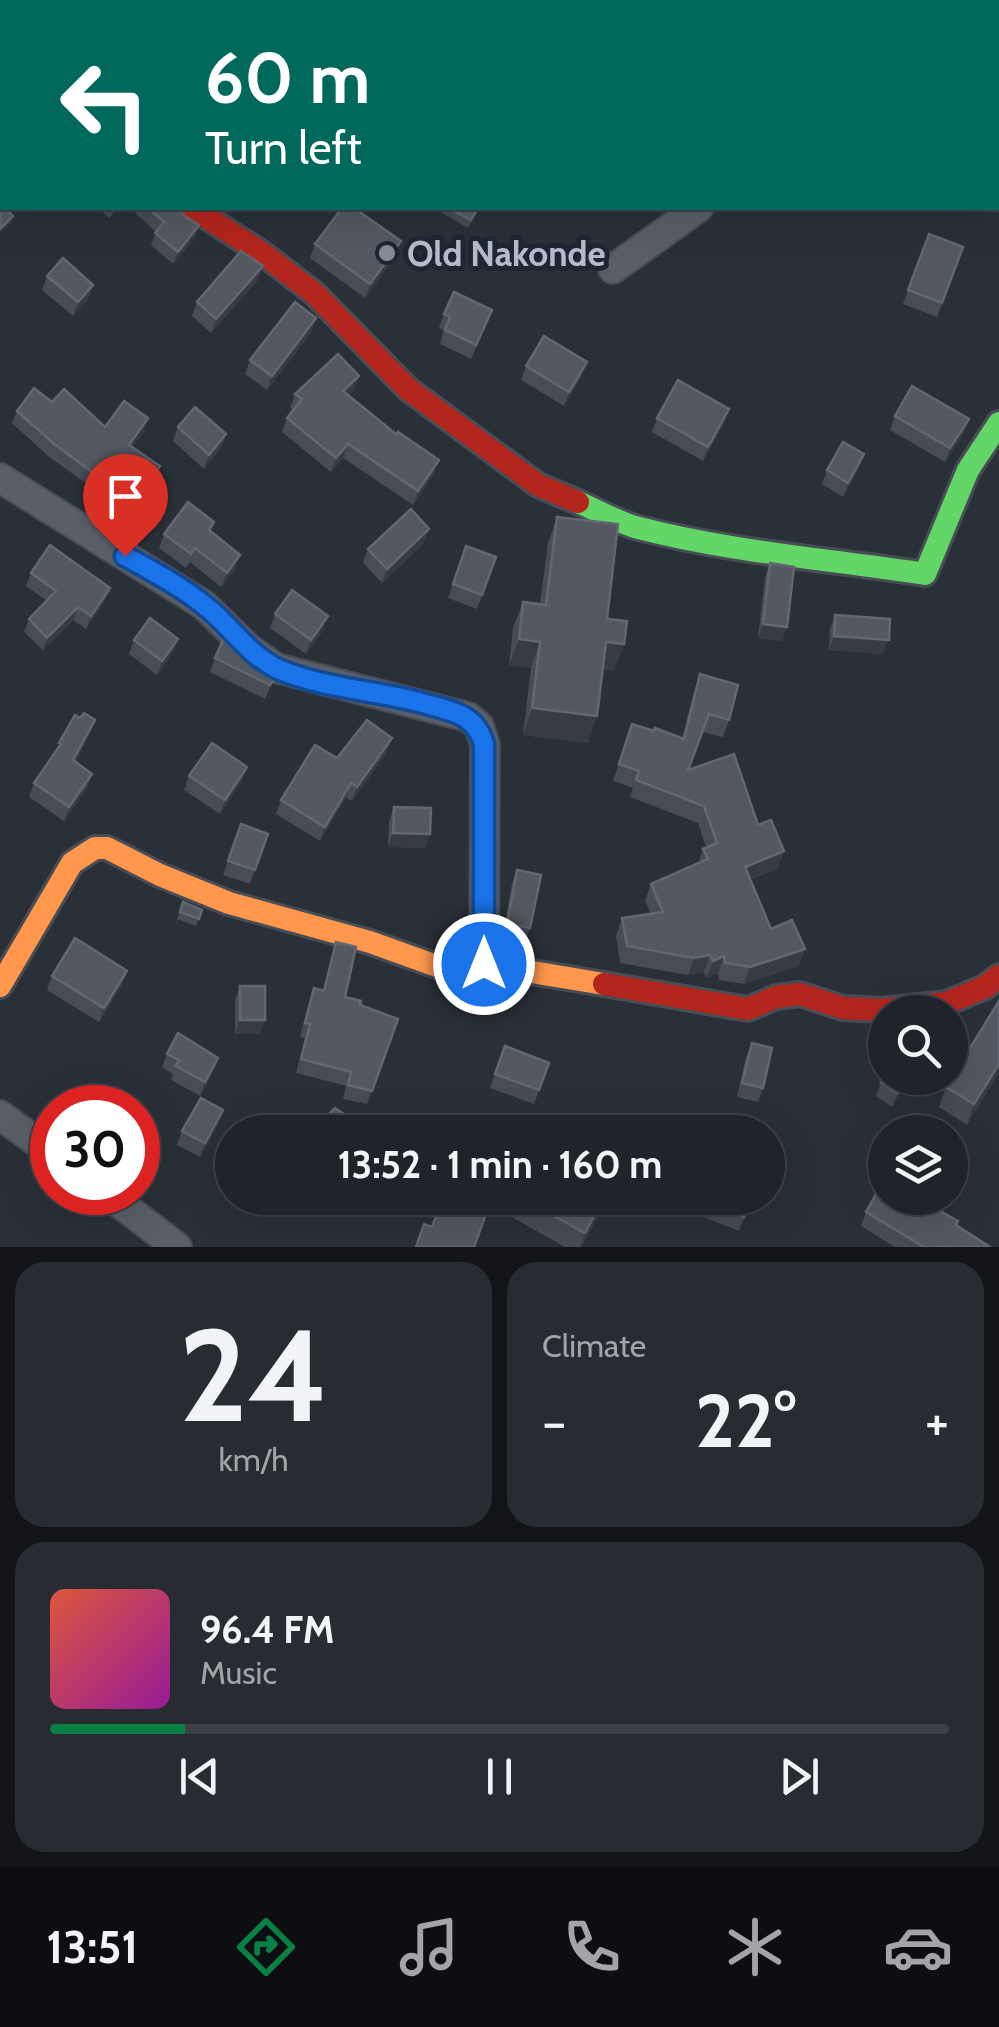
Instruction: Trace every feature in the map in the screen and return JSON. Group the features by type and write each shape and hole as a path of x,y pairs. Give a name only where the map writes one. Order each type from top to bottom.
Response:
{"street":[{"path":"195,210 314,292 408,388 454,425 538,485 632,526 778,556 926,574 968,470 999,423"},
{"path":"613,269 695,210"},
{"path":"0,478 204,605 248,648 276,668 416,702 468,717 480,726 484,744 484,964"},
{"path":"0,986 72,864 94,848 107,848 160,875 229,902 370,942 445,969 484,964 748,1009 766,999 802,993 842,1008 925,1009 990,986 999,976"},
{"path":"0,1115 30,1137"},
{"path":"136,1215 178,1247"}],"building":[{"path":"0,210 7,210 13,216 0,229"},
{"path":"150,210 179,210 199,225 178,252 155,233 164,222"},
{"path":"340,210 357,210 401,241 370,284 315,244"},
{"path":"452,210 477,210 471,220"},
{"path":"929,234 963,247 942,303 908,290"},
{"path":"241,251 263,266 216,319 197,302"},
{"path":"63,258 93,285 78,302 47,276"},
{"path":"454,292 492,310 476,345 445,330 450,317 444,314"},
{"path":"295,302 316,318 272,376 250,360"},
{"path":"544,336 587,362 569,392 526,366"},
{"path":"338,354 359,376 343,391 397,435 398,432 439,460 418,491 348,444 336,458 287,418 302,399 295,394"},
{"path":"678,380 729,409 708,447 657,418"},
{"path":"912,386 969,419 950,448 895,416"},
{"path":"34,388 52,402 64,389 105,427 124,401 148,418 129,445 160,466 135,504 17,411"},
{"path":"195,407 226,434 209,455 178,427"},
{"path":"843,442 864,454 848,483 827,470"},
{"path":"188,502 214,522 209,530 240,555 227,573 195,548 191,554 164,534"},
{"path":"411,509 429,529 387,569 368,549"},
{"path":"557,517 618,524 607,619 627,621 624,644 606,642 597,716 532,708 540,642 519,639 523,602 546,605"},
{"path":"50,545 110,588 91,616 78,607 47,638 29,619 56,591 31,573"},
{"path":"466,546 496,557 482,595 453,584"},
{"path":"770,563 794,567 787,627 763,624"},
{"path":"292,590 328,616 311,640 275,614"},
{"path":"835,615 890,619 889,640 834,636"},
{"path":"150,618 178,639 162,661 134,640"},
{"path":"224,638 232,638 277,671 270,685 215,658"},
{"path":"700,674 738,685 729,720 709,714 688,770 734,754 758,825 771,820 784,851 745,867 771,929 792,920 805,949 750,967 725,963 724,956 713,961 710,955 694,958 627,946 622,918 663,912 651,884 708,859 703,849 717,843 704,806 636,780 639,771 619,764 632,724 684,739"},
{"path":"84,713 95,720 73,760 92,774 69,807 34,783 75,715 80,718"},
{"path":"367,720 392,738 357,787 351,783 325,827 281,800 315,745 337,758"},
{"path":"212,743 247,767 225,800 189,776"},
{"path":"394,807 431,808 430,834 393,833"},
{"path":"241,824 268,834 255,870 228,861"},
{"path":"517,870 541,875 530,928 507,924"},
{"path":"183,902 202,910 199,919 180,912"},
{"path":"75,938 127,971 104,1008 52,976"},
{"path":"336,942 356,947 345,997 398,1019 372,1091 348,1085 351,1072 301,1059 314,988 324,991"},
{"path":"240,986 265,986 265,1020 240,1020"},
{"path":"999,1001 999,1064 974,1104 959,1095 968,1095 968,1051"},
{"path":"178,1033 218,1058 205,1082 176,1066 179,1060 167,1054"},
{"path":"752,1043 772,1048 763,1088 742,1083"},
{"path":"505,1046 549,1063 539,1090 495,1074"},
{"path":"201,1098 223,1110 215,1115 215,1125 205,1143 182,1131"},
{"path":"437,1215 486,1215 474,1247 416,1247 424,1224 432,1227"},
{"path":"552,1215 595,1215 585,1233"},
{"path":"871,1215 947,1215 990,1247 924,1247"}],"traffic: fast":[{"path":"578,502 628,525 671,536 925,574 968,470 999,423"}],"traffic: slow":[{"path":"0,986 72,863 95,848 107,848 229,903 370,942 445,969 484,964 604,984"}],"traffic: jam":[{"path":"195,210 262,253 314,293 408,389 538,485 578,502"},
{"path":"604,984 748,1009 776,997 800,994 843,1008 882,1010 947,1003 985,987 999,976"}],"place":[{"name":"Old Nakonde","path":"387,253"}],"route":[{"path":"125,556 204,605 248,648 276,668 416,702 468,717 480,726 484,744 484,964"}]}
